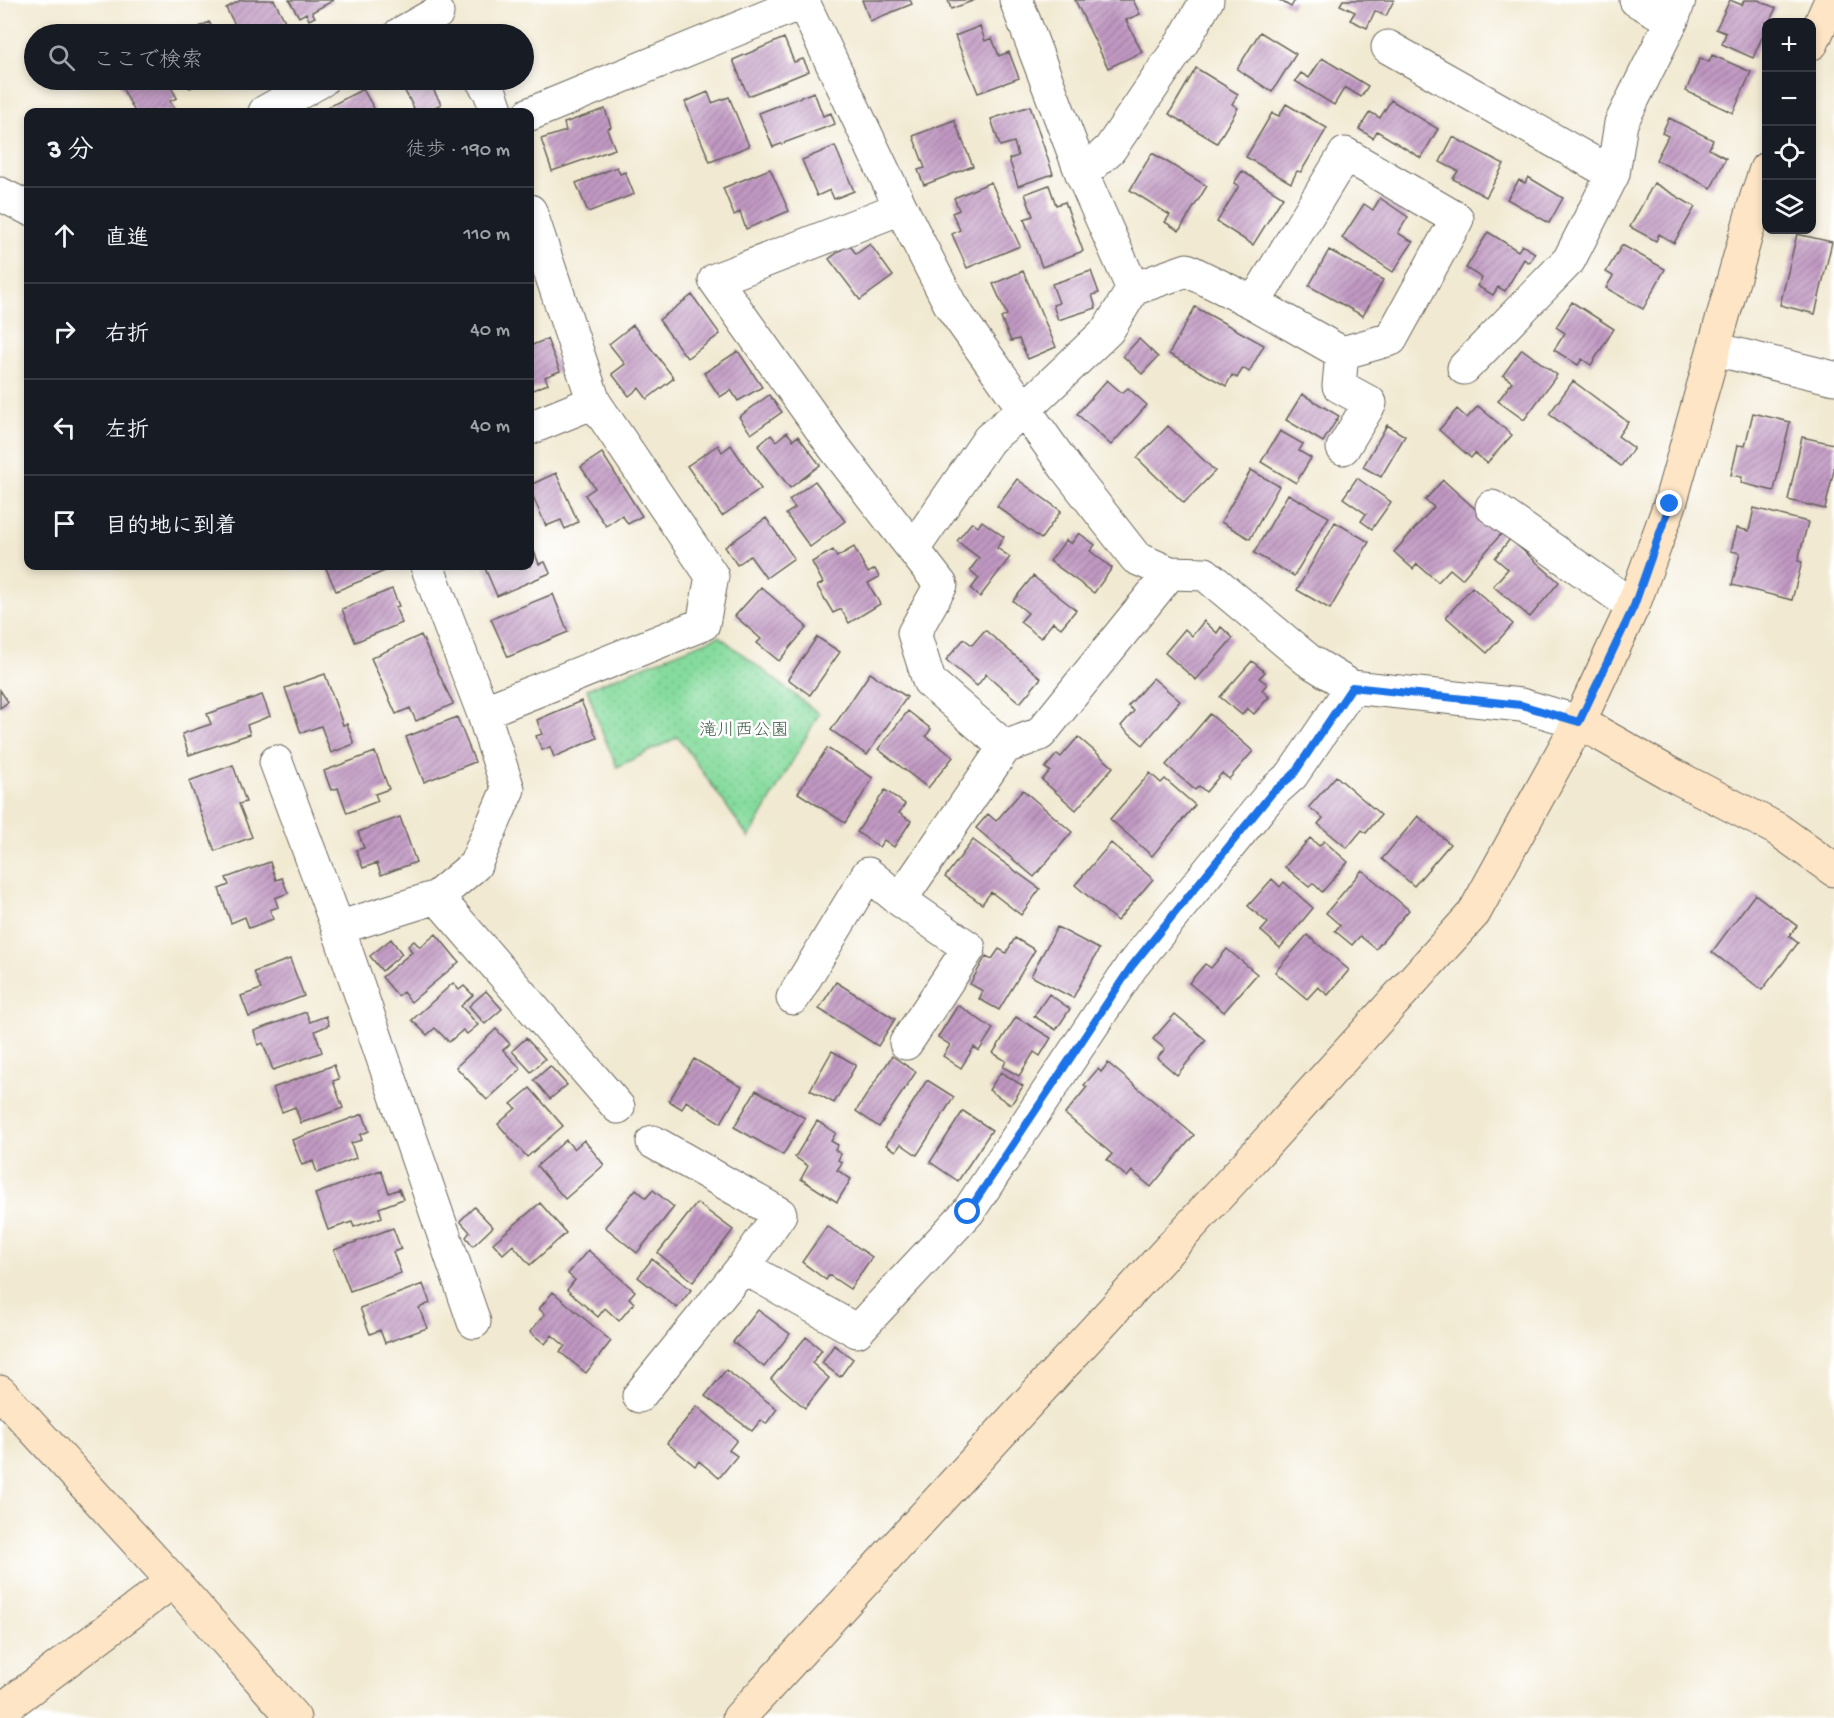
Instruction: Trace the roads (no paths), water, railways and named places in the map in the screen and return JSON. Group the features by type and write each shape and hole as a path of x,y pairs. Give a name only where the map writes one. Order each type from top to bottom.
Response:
{"street":[{"path":"1016,0 1082,174 1133,289"},
{"path":"1082,174 1110,149 1182,43 1207,0"},
{"path":"1464,368 1569,260 1613,174 1621,123 1676,10 1636,0"},
{"path":"534,112 803,1 901,208 951,306 1066,468 1136,558 1170,573 1205,574 1308,660 1352,687 1521,705 1579,722 1777,829 1834,870"},
{"path":"422,24 440,16"},
{"path":"1388,47 1613,174"},
{"path":"272,108 304,90"},
{"path":"489,90 496,108"},
{"path":"913,549 989,439 1025,409 1108,330 1133,289 1187,270 1254,303 1342,353 1391,339 1457,219 1345,154 1254,303"},
{"path":"740,1718 1474,913 1579,722 1634,606 1670,504 1763,180"},
{"path":"0,194 24,206"},
{"path":"901,208 715,280 834,447 940,585 914,633 929,681 1005,747"},
{"path":"483,712 703,624 712,576 594,402 534,227"},
{"path":"1714,349 1834,378"},
{"path":"1342,353 1339,386 1370,403 1342,448"},
{"path":"534,426 594,402"},
{"path":"1492,507 1634,606"},
{"path":"338,928 437,897 475,865 508,789 483,712 429,570"},
{"path":"900,900 1005,747 1040,734 1170,573"},
{"path":"743,1266 857,1331 968,1212 1131,967 1272,793 1293,775 1352,687"},
{"path":"276,762 338,928 474,1323"},
{"path":"793,998 868,874 900,900 969,948 906,1043"},
{"path":"437,897 618,1107"},
{"path":"639,1396 743,1266 780,1214 653,1142"},
{"path":"0,1392 173,1581 294,1718"},
{"path":"0,1711 173,1581"}],"park label":[{"name":"滝川西公園","path":"744,729"}]}
